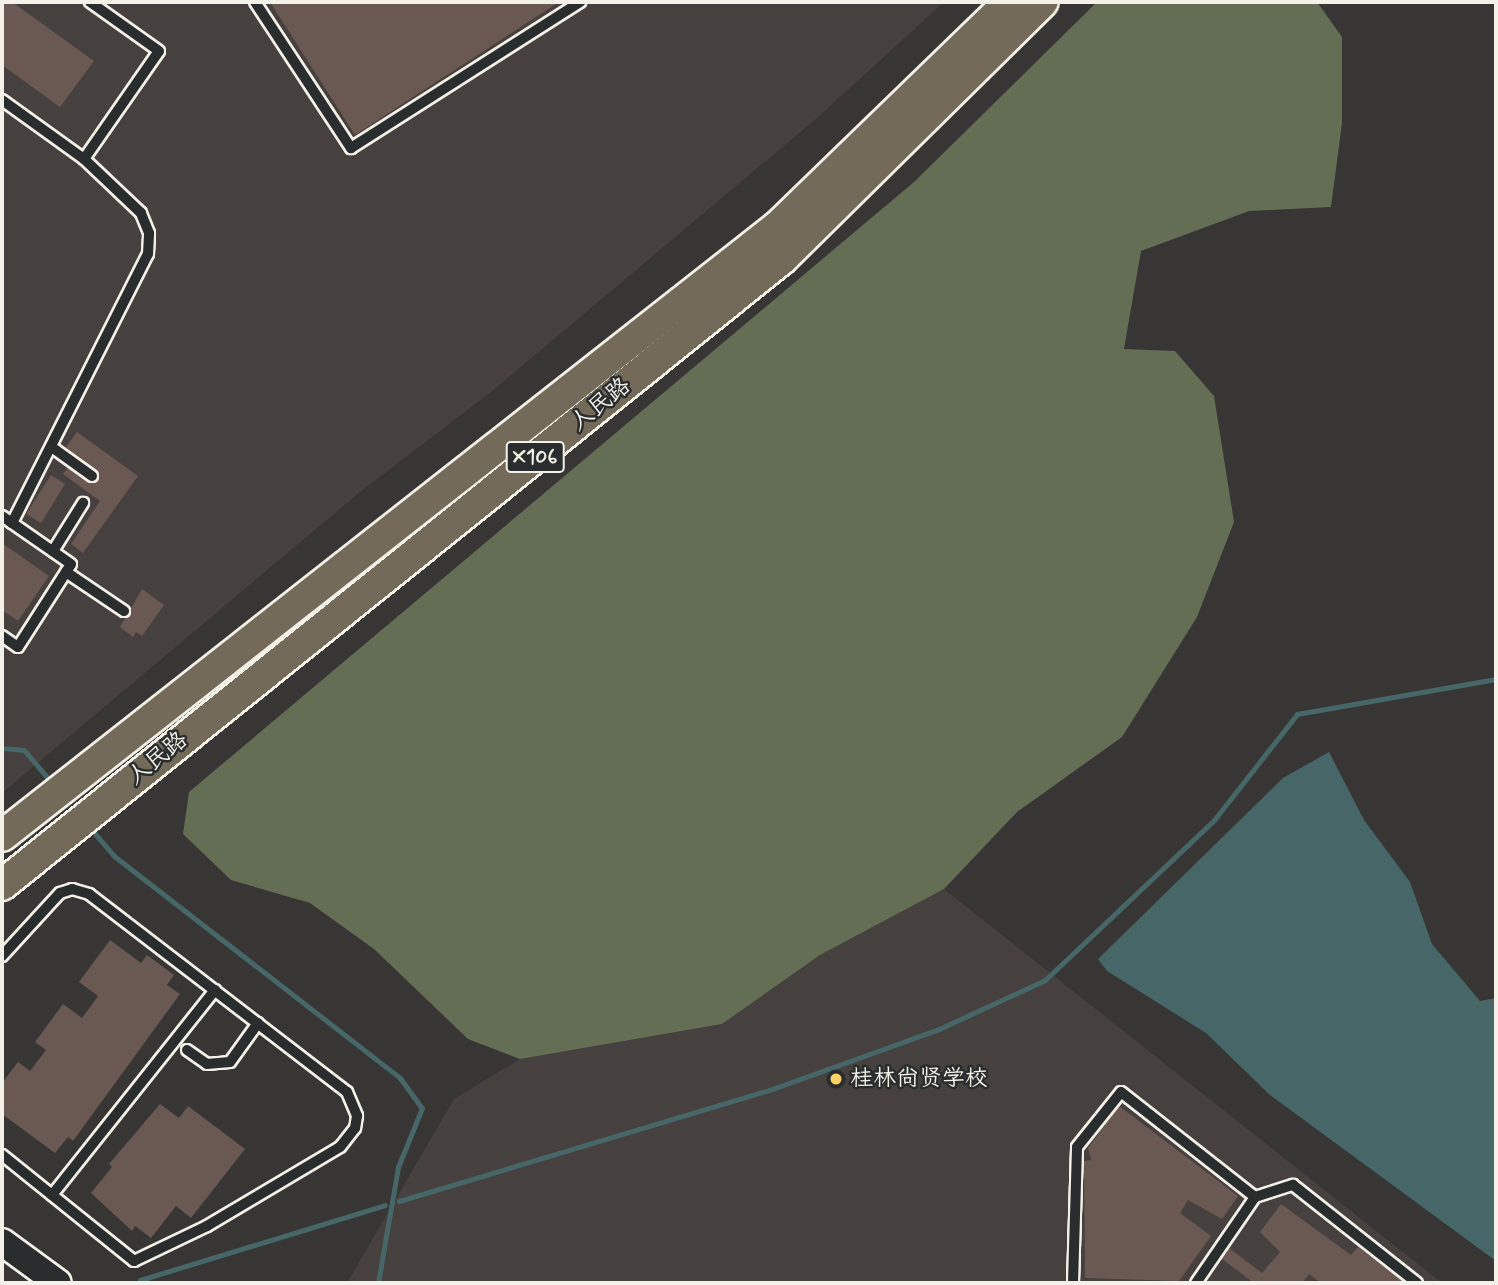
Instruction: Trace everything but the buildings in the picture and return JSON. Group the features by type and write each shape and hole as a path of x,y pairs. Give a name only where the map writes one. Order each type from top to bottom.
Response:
{"main road":[{"name":"人民路","path":"2,836 778,226 1009,2"},
{"name":"人民路","path":"2,885 782,259 1043,2"},
{"path":"2,1242 58,1283"}],"lane":[{"path":"84,159 159,51 90,2"},
{"path":"255,2 351,148 580,2"},
{"path":"2,100 84,159 141,213 149,245 53,448 12,523"},
{"path":"53,448 92,476"},
{"path":"53,551 83,503"},
{"path":"2,516 71,564 18,647 2,636"},
{"path":"66,572 124,611"},
{"path":"2,956 57,895 72,889 89,894 350,1097 357,1124 340,1147 207,1226 134,1261 2,1155"},
{"path":"52,1195 215,990"},
{"path":"187,1050 207,1064 230,1062 258,1023"},
{"path":"1073,1283 1077,1147 1121,1092 1255,1197"},
{"path":"1196,1283 1255,1197 1293,1185 1417,1283"}],"shaded area":[{"path":"2,2 944,2 817,118 491,392 360,492 2,793"},
{"name":"桂林尚贤学校","path":"944,889 1442,1283 347,1283 454,1099 520,1059 722,1024 820,955"}],"green space":[{"path":"1097,2 1317,2 1342,37 1342,123 1331,207 1249,211 1141,251 1124,349 1175,351 1214,396 1234,522 1197,617 1122,737 1017,812 944,889 820,955 722,1024 520,1059 468,1039 374,949 310,903 231,880 183,834 189,792 914,182"}],"water":[{"path":"1329,752 1364,820 1410,882 1432,944 1480,1001 1496,998 1496,1261 1270,1095 1206,1033 1107,971 1098,959 1283,778"}],"waterway":[{"path":"399,1201 775,1088 939,1029 1045,980 1214,820 1297,714 1496,679"},
{"path":"2,748 24,750 52,783"},
{"path":"89,827 114,856 400,1078 422,1108 398,1167 378,1283"},
{"path":"140,1280 385,1205"}],"place":[{"name":"桂林尚贤学校","path":"836,1079"}]}
